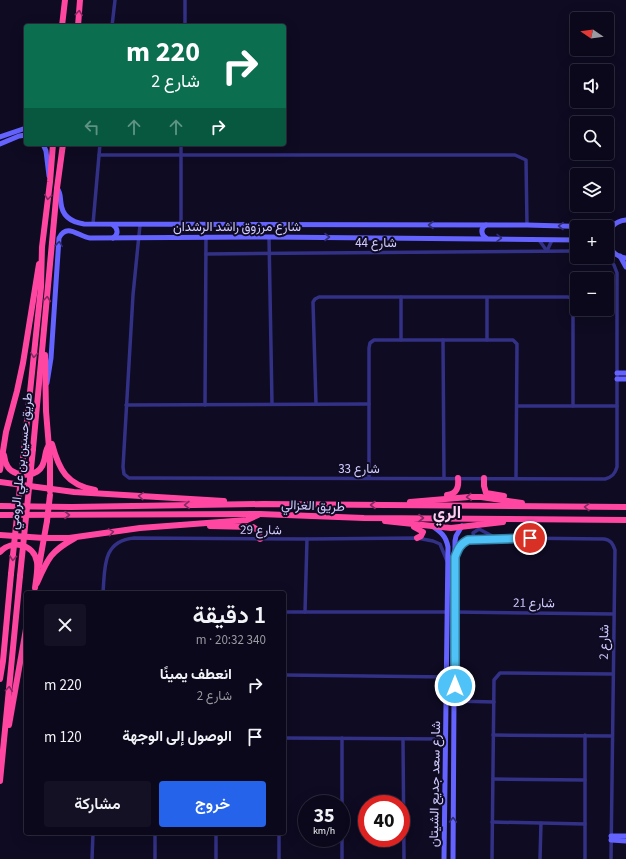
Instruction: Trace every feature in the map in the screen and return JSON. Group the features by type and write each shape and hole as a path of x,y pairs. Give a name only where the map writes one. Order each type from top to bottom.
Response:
{"highway":[{"path":"62,24 65,0"},
{"path":"78,24 80,0"},
{"name":"طريق حسين بن علي الرومي","path":"0,679 41,287 42,247 53,146"},
{"name":"طريق حسين بن علي الرومي","path":"0,781 57,188 63,146"},
{"path":"0,470 6,432 14,405 23,364 42,247"},
{"path":"35,591 47,521 50,492 50,460 45,394 45,313"},
{"path":"47,428 58,463 69,480 84,488 120,494"},
{"path":"0,441 6,432"},
{"path":"6,432 8,436 4,459 10,469 17,474 31,475 38,471 44,463 46,450 49,445"},
{"path":"425,500 432,497 453,495 458,489 458,478"},
{"path":"484,478 486,493 509,497 516,502"},
{"path":"0,482 50,492 120,494 263,504"},
{"path":"386,505 469,496 535,506"},
{"name":"طريق الغزالي","path":"0,506 71,508 263,504 626,507"},
{"path":"0,535 44,538 78,537 140,528 247,520 260,514"},
{"name":"طريق الغزالي","path":"0,515 260,514 364,518 626,520"},
{"path":"364,518 404,524 451,528 535,519"},
{"path":"198,524 215,527 253,527 259,531 260,539"},
{"path":"404,524 421,530 423,534 417,538"},
{"path":"35,591 45,564 52,554 60,546 78,537"},
{"path":"0,552 6,547 16,544 26,546 31,550 35,556 37,565 35,591"},
{"path":"4,741 12,709 24,640"}],"street":[{"path":"112,24 114,0"},
{"path":"185,0 185,24"},
{"path":"0,144 24,129"},
{"path":"0,137 15,135 24,136"},
{"path":"44,146 46,151 50,182"},
{"path":"93,224 100,146"},
{"path":"181,146 181,225"},
{"path":"99,155 515,155 526,160 527,225"},
{"name":"شارع مرزوق راشد الرشدان","path":"57,188 60,194 64,214 74,222 84,224 570,226"},
{"name":"شارع مرزوق راشد الرشدان","path":"614,224 618,221 626,220"},
{"path":"78,234 79,228 84,224"},
{"path":"113,225 117,232 113,238"},
{"path":"140,225 133,295 126,405 369,404"},
{"path":"310,237 315,234 315,231 311,225"},
{"path":"486,238 482,234 482,231 484,226 487,225"},
{"name":"شارع مرزوق راشد الرشدان","path":"45,394 51,358 59,238 63,232 67,230 74,231 85,237 113,238 310,237 570,240"},
{"path":"205,405 206,237"},
{"path":"269,237 272,404"},
{"path":"538,239 547,251 553,239"},
{"name":"شارع 44","path":"206,254 570,250"},
{"path":"614,252 626,258"},
{"path":"620,256 626,267"},
{"path":"517,406 616,406 617,273 613,264"},
{"path":"316,404 313,302 319,297 568,297 573,299 573,406"},
{"path":"400,340 401,297"},
{"path":"487,298 487,340"},
{"path":"369,478 369,348 370,343 374,340 513,340 516,342 516,478"},
{"path":"443,340 444,478"},
{"path":"617,376 626,373"},
{"path":"617,376 626,379"},
{"name":"شارع 33","path":"126,405 123,470 126,476 133,478 605,479 613,475 617,467 616,406"},
{"name":"شارع سعد جديع الشيتان","path":"431,526 442,533 448,547 444,856"},
{"name":"شارع سعد جديع الشيتان","path":"452,856 455,701 455,557 456,536 462,526"},
{"name":"شارع 2","path":"478,539 474,538 473,533 479,529 496,539"},
{"name":"شارع 29","path":"103,591 107,556 115,545 127,538 417,538 440,544 447,562"},
{"path":"305,612 307,539"},
{"name":"شارع 2","path":"455,557 462,543 468,540 478,539 604,539 610,541 615,550 611,736 611,859"},
{"path":"447,583 451,587 455,584"},
{"path":"447,602 452,598 455,603"},
{"path":"286,612 447,612"},
{"name":"شارع 21","path":"455,612 613,614"},
{"path":"492,859 494,680 500,673 612,674"},
{"path":"286,675 447,676"},
{"path":"455,701 494,702"},
{"path":"493,735 611,736"},
{"path":"585,735 585,859"},
{"path":"286,738 446,739"},
{"path":"342,738 342,859"},
{"path":"403,739 404,859"},
{"path":"493,779 585,780"},
{"path":"492,822 585,824"},
{"path":"540,859 541,823"},
{"path":"92,859 93,835"},
{"path":"155,835 155,859"},
{"path":"216,835 216,859"},
{"path":"279,835 279,859"},
{"path":"611,838 626,836"},
{"path":"611,838 626,841"},
{"path":"445,840 448,843 451,843 453,840"},
{"path":"444,856 448,851 452,856"}],"district":[{"name":"الري","path":"447,512"}],"route":[{"path":"455,686 455,557 458,549 462,543 468,540 530,538"}]}
